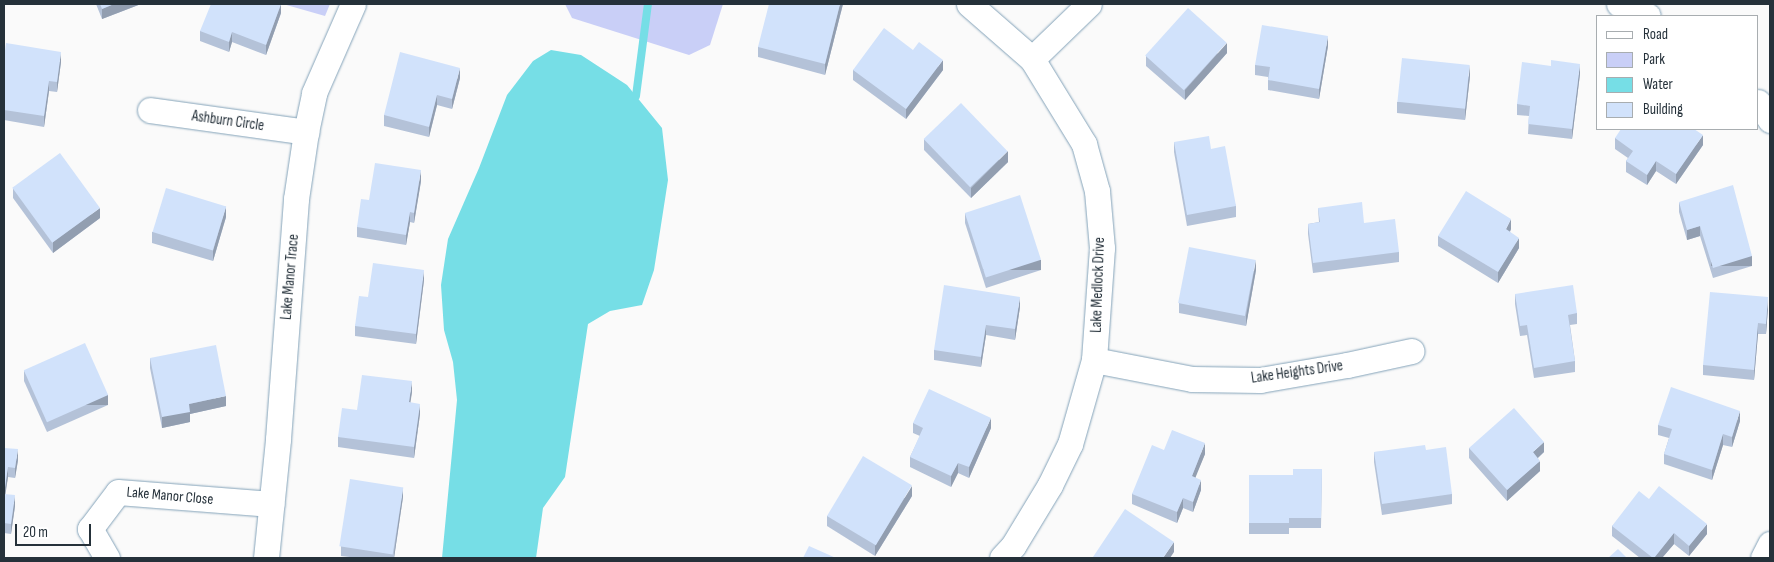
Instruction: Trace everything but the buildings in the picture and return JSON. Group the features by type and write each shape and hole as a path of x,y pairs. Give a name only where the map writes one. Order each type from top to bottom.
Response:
{"street":[{"name":"Lake Manor Trace","path":"266,558 296,199 306,132 314,93 353,4"},
{"name":"Lake Medlock Drive","path":"968,4 1032,59 1084,144 1097,191 1102,248 1094,360 1070,444 1050,486 1012,546 1002,558"},
{"path":"1032,59 1089,4"},
{"path":"1618,4 1646,15"},
{"path":"1759,104 1770,120"},
{"name":"Ashburn Circle","path":"150,110 306,132"},
{"name":"Lake Heights Drive","path":"1094,360 1192,380 1260,380 1347,365 1411,351"},
{"name":"Lake Manor Close","path":"107,558 90,529 118,492 272,504"},
{"path":"1763,558 1770,544"}],"green space":[{"path":"283,4 330,4 325,16"},
{"path":"565,4 723,4 710,45 689,55 572,18"}],"water":[{"path":"551,50 581,55 627,85 662,128 668,180 654,270 642,305 610,311 588,324 565,477 543,508 536,558 442,558 457,400 453,362 444,330 441,285 448,239 479,168 507,95 533,61"}],"waterway":[{"path":"636,96 648,4"}]}
